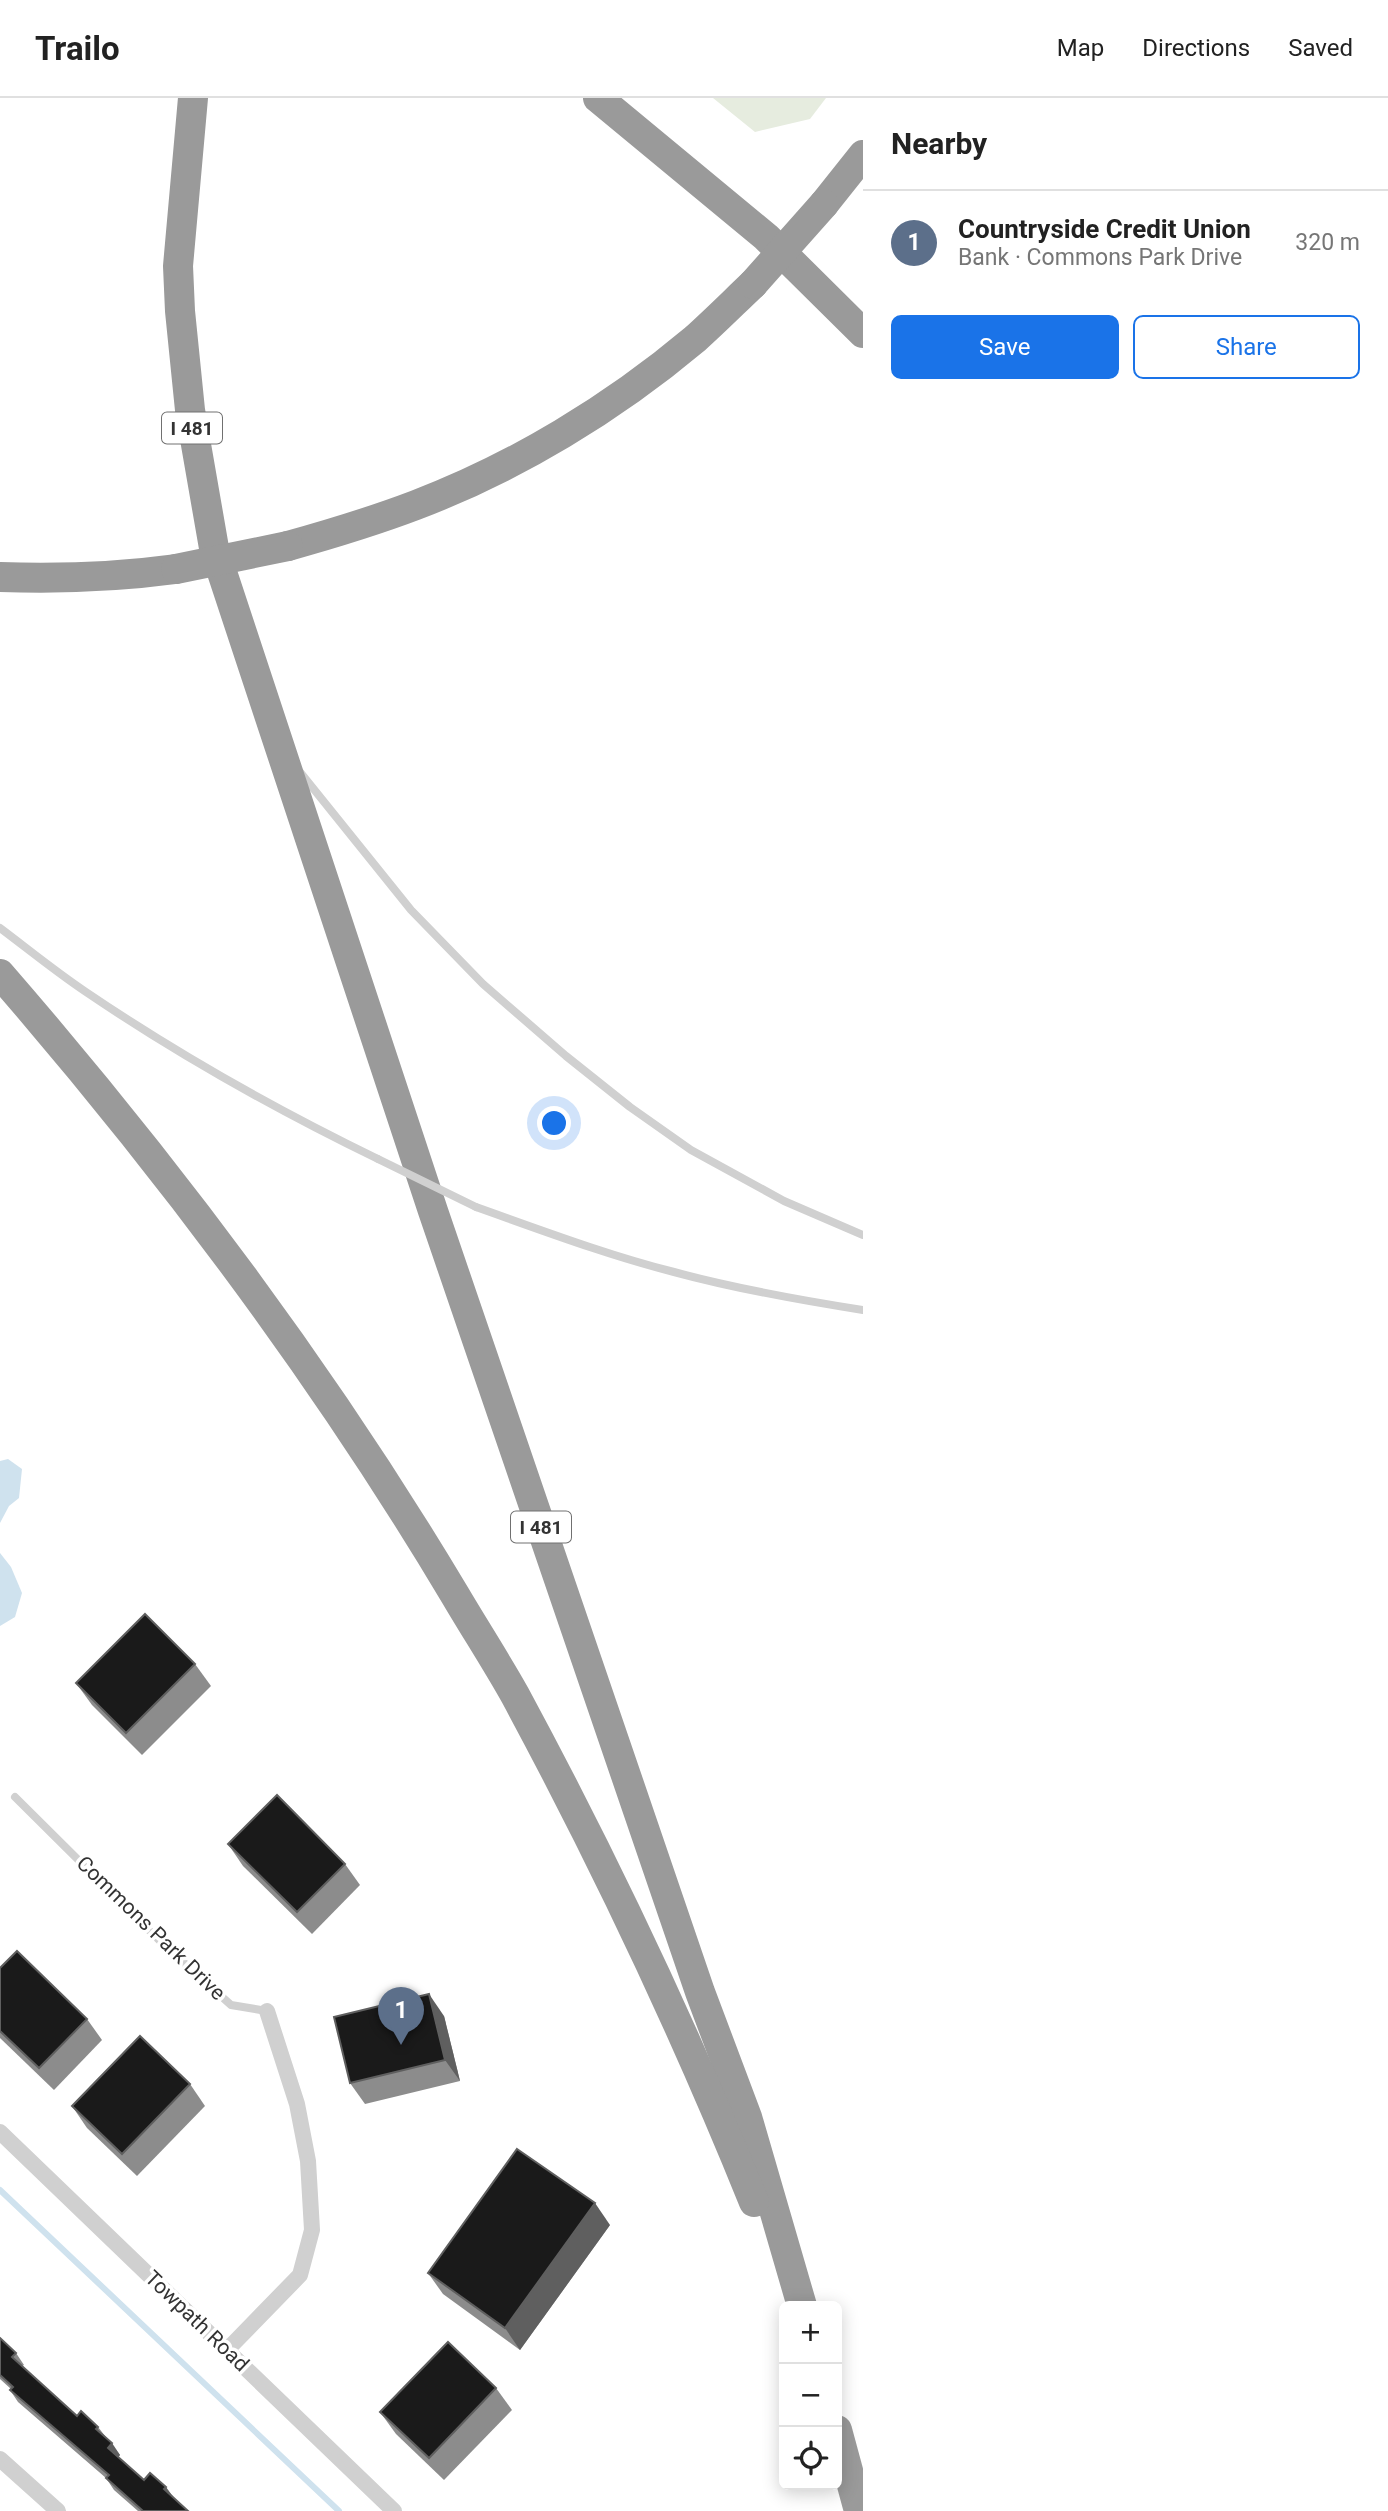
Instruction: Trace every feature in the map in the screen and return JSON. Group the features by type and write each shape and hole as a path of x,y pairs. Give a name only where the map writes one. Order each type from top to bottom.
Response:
{"highway":[{"name":"I 481","path":"193,98 178,266 190,410 214,548 447,1251 696,1978 747,2118 801,2301"},
{"path":"598,98 766,237 863,333"},
{"path":"0,577 62,579 126,575 176,569 288,546 418,505 526,454 641,380 696,338 753,284 824,204 863,155"},
{"path":"0,974 91,1078 233,1260 318,1379 408,1516 514,1694 640,1939 737,2160 794,2301"},
{"path":"842,2448 859,2511"}],"street":[{"name":"Commons Park Drive","path":"227,2350 300,2275 312,2230 308,2161 298,2104 267,2011"},
{"name":"Towpath Road","path":"0,2132 394,2511"},
{"path":"0,2459 39,2505 58,2511"}],"lane":[{"path":"281,747 411,910 483,984 566,1055 630,1107 691,1150 784,1201 863,1235"},
{"path":"0,928 84,991 153,1036 302,1122 476,1207 672,1272 765,1294 863,1310"},
{"name":"Commons Park Drive","path":"15,1797 162,1943 231,2005 267,2011"}],"shaded area":[{"path":"713,98 826,98 810,119 755,132"}],"water":[{"path":"8,1459 22,1469 19,1498 9,1506 0,1523 0,1461"},
{"path":"0,1553 11,1567 22,1593 15,1617 0,1626"}],"building":[{"path":"145,1614 195,1664 126,1733 76,1683"},
{"path":"277,1795 345,1864 297,1912 228,1844"},
{"path":"17,1951 87,2019 39,2068 0,2031 0,1968"},
{"path":"429,1994 445,2060 350,2083 334,2017"},
{"path":"140,2036 190,2084 122,2154 72,2106"},
{"path":"517,2149 595,2203 505,2328 428,2273"},
{"path":"0,2338 16,2353 12,2357 77,2416 81,2411 98,2427 96,2429 112,2443 108,2448 144,2480 150,2473 188,2511 143,2511 106,2478 109,2475 10,2390 13,2387 0,2375"},
{"path":"448,2342 496,2388 429,2458 380,2412"}],"waterway":[{"path":"0,2190 339,2511"}],"place":[{"name":"Countryside Credit Union","path":"401,2045"}]}
